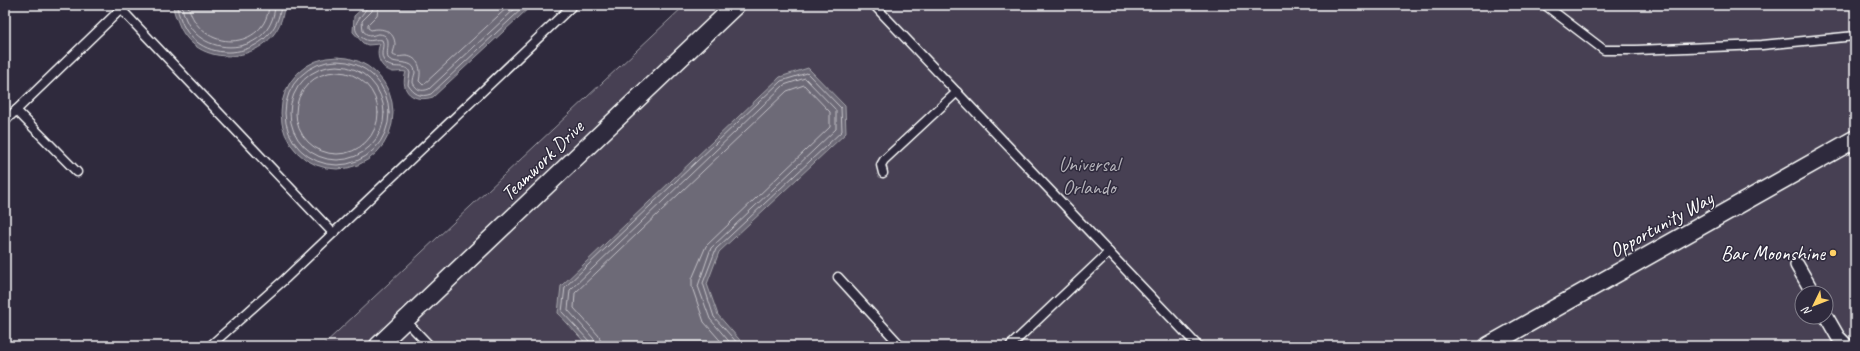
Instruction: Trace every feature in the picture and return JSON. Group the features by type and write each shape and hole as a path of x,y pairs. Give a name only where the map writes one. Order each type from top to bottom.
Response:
{"street":[{"name":"Teamwork Drive","path":"378,346 406,321 736,5"},
{"name":"Opportunity Way","path":"1488,346 1855,139"},
{"path":"1797,265 1808,285"},
{"path":"1831,325 1838,336 1847,346 1855,338"}],"lane":[{"path":"210,346 333,233 574,5"},
{"path":"874,5 1198,346"},
{"path":"1545,5 1604,50 1762,45 1855,36"},
{"path":"5,121 119,7 333,233"},
{"path":"883,173 881,165 884,160 957,92"},
{"path":"16,110 77,172"},
{"path":"1010,346 1109,252"},
{"path":"838,277 901,346"},
{"path":"406,321 430,346"}],"green space":[{"name":"Universal Orlando","path":"685,5 1855,5 1855,346 322,346"}],"water":[{"path":"173,5 284,5 280,24 269,39 255,50 237,55 219,55 202,50 188,39 178,22"},
{"path":"366,5 532,5 433,97 420,98 414,97 406,90 404,79 406,72 393,72 382,65 378,57 380,44 368,45 363,43 353,32 354,16"},
{"path":"337,57 358,61 377,73 389,92 393,113 389,134 377,153 358,165 337,169 316,165 297,153 285,134 281,113 285,92 297,73 316,61"},
{"path":"808,68 845,106 846,133 719,252 707,284 718,315 745,346 588,346 558,313 561,286 780,77"}],"place":[{"name":"Bar Moonshine","path":"1833,253"}]}
